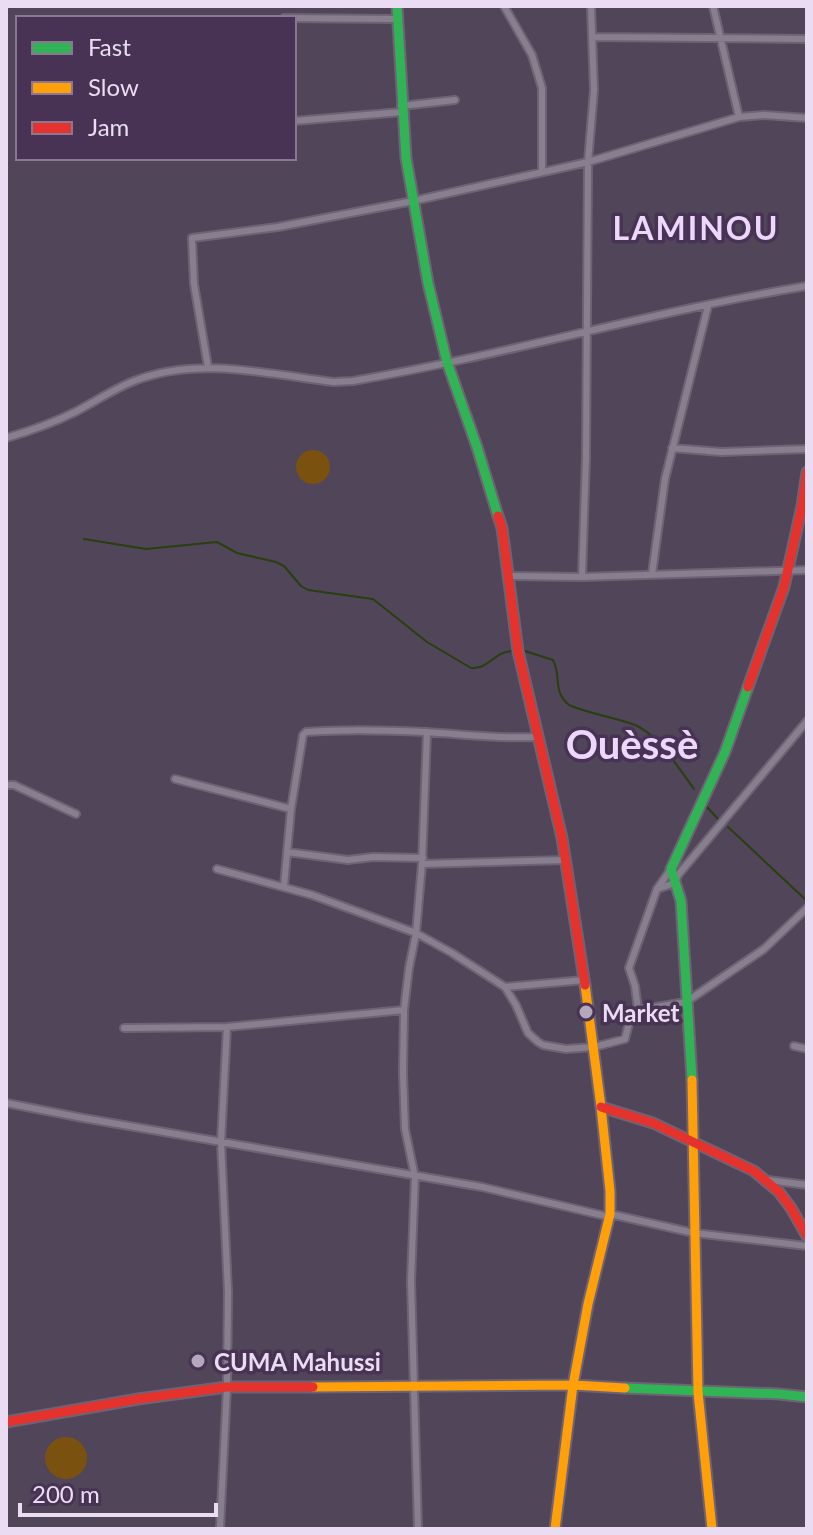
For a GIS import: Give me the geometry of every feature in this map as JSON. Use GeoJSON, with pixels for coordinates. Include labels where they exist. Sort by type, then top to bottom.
{"type":"FeatureCollection","features":[{"type":"Feature","properties":{"kind":"street"},"geometry":{"type":"LineString","coordinates":[[397,6],[406,158],[413,201],[447,362],[502,528],[518,651],[566,860],[594,1047],[610,1191],[610,1215],[588,1304],[573,1385],[555,1529]]}},
{"type":"Feature","properties":{"kind":"street"},"geometry":{"type":"LineString","coordinates":[[504,6],[532,55],[542,88],[542,172]]}},
{"type":"Feature","properties":{"kind":"street"},"geometry":{"type":"LineString","coordinates":[[582,577],[588,162],[594,90],[591,6]]}},
{"type":"Feature","properties":{"kind":"street"},"geometry":{"type":"LineString","coordinates":[[713,6],[739,117]]}},
{"type":"Feature","properties":{"kind":"street"},"geometry":{"type":"LineString","coordinates":[[296,18],[396,19]]}},
{"type":"Feature","properties":{"kind":"street"},"geometry":{"type":"LineString","coordinates":[[593,37],[807,39]]}},
{"type":"Feature","properties":{"kind":"street"},"geometry":{"type":"LineString","coordinates":[[296,121],[455,100]]}},
{"type":"Feature","properties":{"kind":"street"},"geometry":{"type":"LineString","coordinates":[[208,367],[194,284],[192,238],[278,227],[413,201],[588,162],[739,117],[807,118]]}},
{"type":"Feature","properties":{"kind":"street"},"geometry":{"type":"LineString","coordinates":[[6,438],[78,411],[108,392],[136,380],[174,370],[208,367],[343,382],[807,286]]}},
{"type":"Feature","properties":{"kind":"street"},"geometry":{"type":"LineString","coordinates":[[652,574],[659,511],[672,448],[708,306]]}},
{"type":"Feature","properties":{"kind":"street"},"geometry":{"type":"LineString","coordinates":[[672,448],[721,452],[807,449]]}},
{"type":"Feature","properties":{"kind":"street"},"geometry":{"type":"LineString","coordinates":[[217,869],[312,895],[416,933],[505,987],[528,1033],[538,1042],[566,1049],[594,1047],[625,1039],[629,1023],[638,1010],[629,968],[657,889],[671,869],[725,752],[784,587],[805,505],[807,472]]}},
{"type":"Feature","properties":{"kind":"street"},"geometry":{"type":"LineString","coordinates":[[509,576],[582,577],[807,570]]}},
{"type":"Feature","properties":{"kind":"street"},"geometry":{"type":"LineString","coordinates":[[675,883],[678,875],[807,721]]}},
{"type":"Feature","properties":{"kind":"street"},"geometry":{"type":"LineString","coordinates":[[284,886],[291,809],[306,732],[347,729],[499,739],[537,737]]}},
{"type":"Feature","properties":{"kind":"street"},"geometry":{"type":"LineString","coordinates":[[418,1529],[411,1281],[415,1177],[405,1129],[403,1073],[404,1010],[416,933],[422,861],[427,732]]}},
{"type":"Feature","properties":{"kind":"street"},"geometry":{"type":"LineString","coordinates":[[175,779],[291,809]]}},
{"type":"Feature","properties":{"kind":"street"},"geometry":{"type":"LineString","coordinates":[[6,785],[14,785],[76,814]]}},
{"type":"Feature","properties":{"kind":"street"},"geometry":{"type":"LineString","coordinates":[[287,852],[348,860],[373,857],[422,861],[566,860]]}},
{"type":"Feature","properties":{"kind":"street"},"geometry":{"type":"LineString","coordinates":[[671,869],[681,901],[693,1095],[698,1392],[712,1529]]}},
{"type":"Feature","properties":{"kind":"street"},"geometry":{"type":"LineString","coordinates":[[657,889],[675,883]]}},
{"type":"Feature","properties":{"kind":"street"},"geometry":{"type":"LineString","coordinates":[[638,1010],[686,1002],[764,949],[807,908]]}},
{"type":"Feature","properties":{"kind":"street"},"geometry":{"type":"LineString","coordinates":[[505,987],[584,980]]}},
{"type":"Feature","properties":{"kind":"street"},"geometry":{"type":"LineString","coordinates":[[124,1028],[227,1027],[404,1010]]}},
{"type":"Feature","properties":{"kind":"street"},"geometry":{"type":"LineString","coordinates":[[220,1529],[227,1387],[228,1292],[221,1142],[227,1027]]}},
{"type":"Feature","properties":{"kind":"street"},"geometry":{"type":"LineString","coordinates":[[794,1046],[807,1049]]}},
{"type":"Feature","properties":{"kind":"street"},"geometry":{"type":"LineString","coordinates":[[6,1103],[482,1187],[694,1233],[807,1246]]}},
{"type":"Feature","properties":{"kind":"street"},"geometry":{"type":"LineString","coordinates":[[601,1107],[653,1123],[754,1171],[784,1196],[807,1236]]}},
{"type":"Feature","properties":{"kind":"street"},"geometry":{"type":"LineString","coordinates":[[768,1180],[807,1185]]}},
{"type":"Feature","properties":{"kind":"street"},"geometry":{"type":"LineString","coordinates":[[6,1422],[227,1387],[573,1385],[807,1397]]}},
{"type":"Feature","properties":{"kind":"shaded area"},"geometry":{"type":"Polygon","coordinates":[[[313,450],[325,455],[330,467],[325,479],[313,484],[301,479],[296,467],[301,455],[313,450]]]}},
{"type":"Feature","properties":{"kind":"shaded area"},"geometry":{"type":"Polygon","coordinates":[[[66,1437],[81,1443],[87,1458],[81,1473],[66,1479],[51,1473],[45,1458],[51,1443],[66,1437]]]}},
{"type":"Feature","properties":{"kind":"waterway"},"geometry":{"type":"LineString","coordinates":[[84,539],[146,549],[217,542],[237,553],[284,566],[308,590],[373,599],[427,642],[471,668],[483,666],[500,654],[512,651]]}},
{"type":"Feature","properties":{"kind":"waterway"},"geometry":{"type":"LineString","coordinates":[[525,651],[553,660],[561,695],[569,705],[635,725],[652,736],[694,789]]}},
{"type":"Feature","properties":{"kind":"waterway"},"geometry":{"type":"LineString","coordinates":[[706,806],[718,819]]}},
{"type":"Feature","properties":{"kind":"waterway"},"geometry":{"type":"LineString","coordinates":[[728,827],[806,900]]}},
{"type":"Feature","properties":{"kind":"traffic: fast"},"geometry":{"type":"LineString","coordinates":[[397,6],[406,158],[428,283],[447,362],[498,516]]}},
{"type":"Feature","properties":{"kind":"traffic: fast"},"geometry":{"type":"LineString","coordinates":[[692,1080],[681,901],[671,869],[725,752],[748,687]]}},
{"type":"Feature","properties":{"kind":"traffic: fast"},"geometry":{"type":"LineString","coordinates":[[625,1388],[807,1397]]}},
{"type":"Feature","properties":{"kind":"traffic: slow"},"geometry":{"type":"LineString","coordinates":[[555,1529],[573,1385],[588,1304],[610,1214],[601,1107],[585,985]]}},
{"type":"Feature","properties":{"kind":"traffic: slow"},"geometry":{"type":"LineString","coordinates":[[692,1080],[698,1392],[712,1529]]}},
{"type":"Feature","properties":{"kind":"traffic: slow"},"geometry":{"type":"LineString","coordinates":[[313,1387],[573,1385],[625,1388]]}},
{"type":"Feature","properties":{"kind":"traffic: jam"},"geometry":{"type":"LineString","coordinates":[[748,687],[784,587],[807,472]]}},
{"type":"Feature","properties":{"kind":"traffic: jam"},"geometry":{"type":"LineString","coordinates":[[498,516],[518,651],[562,838],[585,985]]}},
{"type":"Feature","properties":{"kind":"traffic: jam"},"geometry":{"type":"LineString","coordinates":[[601,1107],[653,1123],[754,1171],[779,1192],[807,1236]]}},
{"type":"Feature","properties":{"kind":"traffic: jam"},"geometry":{"type":"LineString","coordinates":[[6,1422],[227,1387],[313,1387]]}},
{"type":"Feature","properties":{"kind":"place","name":"Market"},"geometry":{"type":"Point","coordinates":[586,1012]}},
{"type":"Feature","properties":{"kind":"place","name":"CUMA Mahussi"},"geometry":{"type":"Point","coordinates":[198,1361]}},
{"type":"Feature","properties":{"kind":"district","name":"LAMINOU"},"geometry":{"type":"Point","coordinates":[696,227]}},
{"type":"Feature","properties":{"kind":"district","name":"Ouèssè"},"geometry":{"type":"Point","coordinates":[632,744]}}]}
